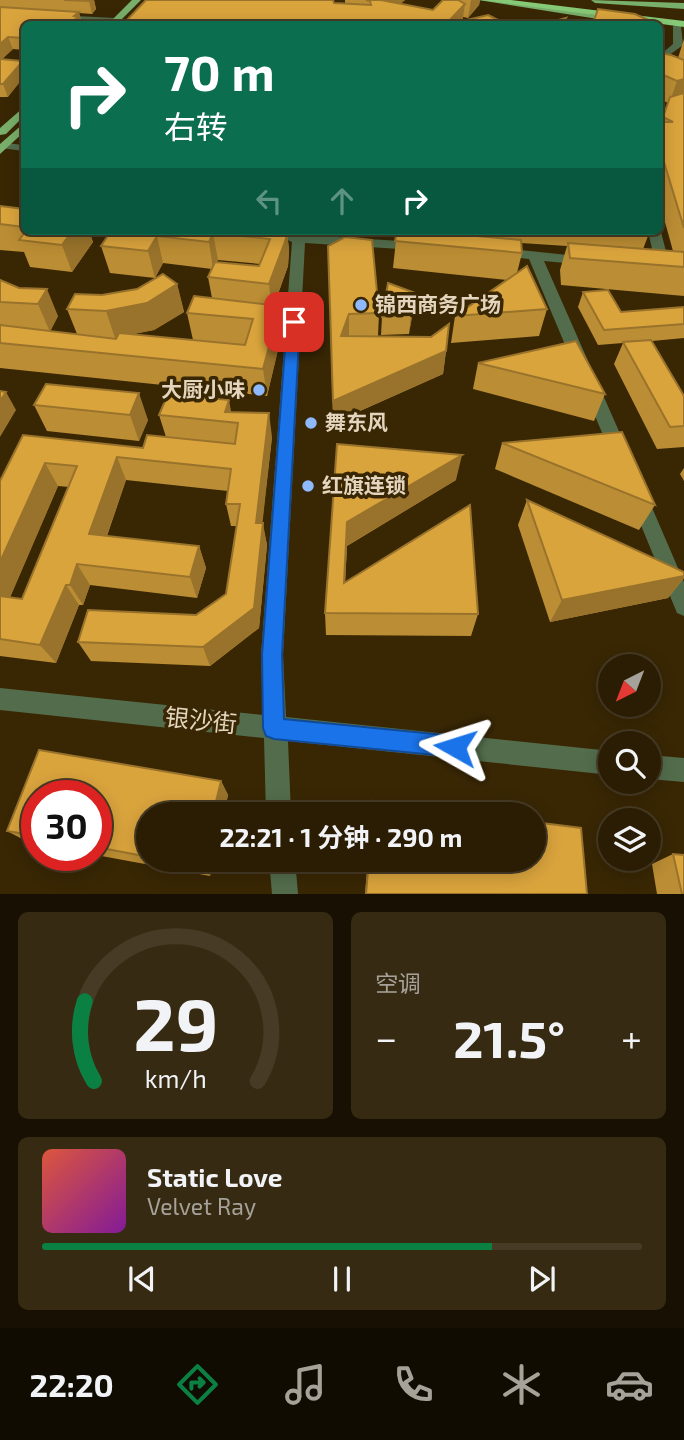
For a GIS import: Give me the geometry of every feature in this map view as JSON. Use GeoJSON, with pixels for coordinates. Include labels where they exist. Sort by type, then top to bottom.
{"type":"FeatureCollection","features":[{"type":"Feature","properties":{"kind":"highway"},"geometry":{"type":"LineString","coordinates":[[484,0],[682,9]]}},
{"type":"Feature","properties":{"kind":"highway"},"geometry":{"type":"LineString","coordinates":[[512,0],[661,21]]}},
{"type":"Feature","properties":{"kind":"highway"},"geometry":{"type":"LineString","coordinates":[[626,4],[682,9]]}},
{"type":"Feature","properties":{"kind":"highway"},"geometry":{"type":"LineString","coordinates":[[561,5],[663,21]]}},
{"type":"Feature","properties":{"kind":"highway"},"geometry":{"type":"LineString","coordinates":[[663,21],[682,24]]}},
{"type":"Feature","properties":{"kind":"highway"},"geometry":{"type":"LineString","coordinates":[[663,21],[682,24]]}},
{"type":"Feature","properties":{"kind":"main road"},"geometry":{"type":"LineString","coordinates":[[120,21],[137,0]]}},
{"type":"Feature","properties":{"kind":"main road"},"geometry":{"type":"LineString","coordinates":[[121,21],[150,0]]}},
{"type":"Feature","properties":{"kind":"main road"},"geometry":{"type":"LineString","coordinates":[[484,0],[657,21]]}},
{"type":"Feature","properties":{"kind":"main road"},"geometry":{"type":"LineString","coordinates":[[595,0],[626,4]]}},
{"type":"Feature","properties":{"kind":"main road"},"geometry":{"type":"LineString","coordinates":[[663,22],[682,24]]}},
{"type":"Feature","properties":{"kind":"main road"},"geometry":{"type":"LineString","coordinates":[[0,134],[21,113]]}},
{"type":"Feature","properties":{"kind":"main road"},"geometry":{"type":"LineString","coordinates":[[2,149],[21,129]]}},
{"type":"Feature","properties":{"kind":"street"},"geometry":{"type":"LineString","coordinates":[[53,17],[96,21]]}},
{"type":"Feature","properties":{"kind":"street"},"geometry":{"type":"LineString","coordinates":[[663,57],[678,45],[682,24]]}},
{"type":"Feature","properties":{"kind":"street"},"geometry":{"type":"LineString","coordinates":[[663,111],[684,105]]}},
{"type":"Feature","properties":{"kind":"street"},"geometry":{"type":"LineString","coordinates":[[2,149],[21,148]]}},
{"type":"Feature","properties":{"kind":"street"},"geometry":{"type":"LineString","coordinates":[[274,237],[302,235],[429,247]]}},
{"type":"Feature","properties":{"kind":"street"},"geometry":{"type":"LineString","coordinates":[[278,802],[272,655],[302,235]]}},
{"type":"Feature","properties":{"kind":"street"},"geometry":{"type":"LineString","coordinates":[[656,235],[663,271]]}},
{"type":"Feature","properties":{"kind":"street"},"geometry":{"type":"LineString","coordinates":[[482,250],[599,262]]}},
{"type":"Feature","properties":{"kind":"street"},"geometry":{"type":"LineString","coordinates":[[534,254],[630,479],[678,574],[684,606]]}},
{"type":"Feature","properties":{"kind":"street","name":"银沙街"},"geometry":{"type":"LineString","coordinates":[[1,702],[598,762]]}},
{"type":"Feature","properties":{"kind":"street"},"geometry":{"type":"LineString","coordinates":[[661,767],[684,770]]}},
{"type":"Feature","properties":{"kind":"street"},"geometry":{"type":"LineString","coordinates":[[283,872],[285,894]]}},
{"type":"Feature","properties":{"kind":"building"},"geometry":{"type":"Polygon","coordinates":[[[146,0],[333,0],[334,3],[371,5],[370,1],[366,0],[381,0],[433,10],[443,0],[458,0],[465,4],[449,21],[126,21],[146,0]]]}},
{"type":"Feature","properties":{"kind":"building"},"geometry":{"type":"Polygon","coordinates":[[[0,7],[79,12],[73,21],[21,21],[21,38],[8,37],[0,44],[0,7]]]}},
{"type":"Feature","properties":{"kind":"building"},"geometry":{"type":"Polygon","coordinates":[[[598,9],[635,14],[650,21],[594,21],[598,9]]]}},
{"type":"Feature","properties":{"kind":"building"},"geometry":{"type":"Polygon","coordinates":[[[488,15],[500,21],[462,21],[488,15]]]}},
{"type":"Feature","properties":{"kind":"building"},"geometry":{"type":"Polygon","coordinates":[[[663,54],[684,60],[684,79],[677,81],[663,75],[663,54]]]}},
{"type":"Feature","properties":{"kind":"building"},"geometry":{"type":"Polygon","coordinates":[[[0,59],[21,61],[3,84],[0,84],[0,59]]]}},
{"type":"Feature","properties":{"kind":"building"},"geometry":{"type":"Polygon","coordinates":[[[684,93],[684,228],[663,159],[663,122],[673,122],[663,117],[670,97],[684,93]]]}},
{"type":"Feature","properties":{"kind":"building"},"geometry":{"type":"Polygon","coordinates":[[[0,206],[21,209],[21,227],[0,224],[0,206]]]}},
{"type":"Feature","properties":{"kind":"building"},"geometry":{"type":"Polygon","coordinates":[[[23,235],[69,235],[62,245],[19,240],[23,235]]]}},
{"type":"Feature","properties":{"kind":"building"},"geometry":{"type":"Polygon","coordinates":[[[108,235],[212,235],[209,242],[157,236],[148,251],[101,246],[108,235]]]}},
{"type":"Feature","properties":{"kind":"building"},"geometry":{"type":"Polygon","coordinates":[[[232,235],[286,235],[269,284],[208,277],[215,262],[259,266],[270,239],[232,235]]]}},
{"type":"Feature","properties":{"kind":"building"},"geometry":{"type":"Polygon","coordinates":[[[396,235],[466,235],[521,240],[522,253],[395,241],[396,235]]]}},
{"type":"Feature","properties":{"kind":"building"},"geometry":{"type":"Polygon","coordinates":[[[345,237],[372,240],[379,313],[349,314],[341,336],[431,337],[449,324],[446,351],[333,401],[328,246],[345,237]]]}},
{"type":"Feature","properties":{"kind":"building"},"geometry":{"type":"Polygon","coordinates":[[[568,243],[684,252],[684,267],[570,258],[568,243]]]}},
{"type":"Feature","properties":{"kind":"building"},"geometry":{"type":"Polygon","coordinates":[[[527,266],[547,309],[455,316],[527,266]]]}},
{"type":"Feature","properties":{"kind":"building"},"geometry":{"type":"Polygon","coordinates":[[[163,274],[177,284],[147,303],[106,311],[67,309],[75,294],[102,295],[137,289],[163,274]]]}},
{"type":"Feature","properties":{"kind":"building"},"geometry":{"type":"Polygon","coordinates":[[[0,280],[19,288],[47,289],[38,304],[0,302],[0,280]]]}},
{"type":"Feature","properties":{"kind":"building"},"geometry":{"type":"Polygon","coordinates":[[[388,283],[415,293],[411,315],[382,317],[388,283]]]}},
{"type":"Feature","properties":{"kind":"building"},"geometry":{"type":"Polygon","coordinates":[[[608,290],[621,312],[684,307],[684,324],[604,330],[583,292],[608,290]]]}},
{"type":"Feature","properties":{"kind":"building"},"geometry":{"type":"Polygon","coordinates":[[[194,296],[280,306],[263,369],[0,343],[0,325],[116,339],[119,333],[245,345],[253,319],[187,313],[194,296]]]}},
{"type":"Feature","properties":{"kind":"building"},"geometry":{"type":"Polygon","coordinates":[[[651,340],[684,396],[684,426],[670,427],[623,342],[651,340]]]}},
{"type":"Feature","properties":{"kind":"building"},"geometry":{"type":"Polygon","coordinates":[[[576,341],[605,394],[478,363],[576,341]]]}},
{"type":"Feature","properties":{"kind":"building"},"geometry":{"type":"Polygon","coordinates":[[[46,384],[139,393],[130,415],[34,405],[46,384]]]}},
{"type":"Feature","properties":{"kind":"building"},"geometry":{"type":"Polygon","coordinates":[[[168,394],[229,400],[225,412],[269,413],[256,523],[263,523],[254,608],[203,647],[78,642],[88,610],[196,615],[226,594],[240,504],[226,504],[231,469],[117,457],[89,534],[199,546],[190,577],[77,564],[70,585],[66,585],[40,645],[0,639],[0,596],[22,599],[77,466],[45,463],[0,562],[0,481],[23,435],[143,448],[147,435],[235,444],[238,423],[159,415],[168,394]]]}},
{"type":"Feature","properties":{"kind":"building"},"geometry":{"type":"Polygon","coordinates":[[[622,432],[655,505],[502,443],[622,432]]]}},
{"type":"Feature","properties":{"kind":"building"},"geometry":{"type":"Polygon","coordinates":[[[337,444],[462,455],[347,522],[344,583],[470,505],[478,614],[325,613],[337,444]]]}},
{"type":"Feature","properties":{"kind":"building"},"geometry":{"type":"Polygon","coordinates":[[[527,500],[684,572],[684,576],[562,600],[527,500]]]}},
{"type":"Feature","properties":{"kind":"building"},"geometry":{"type":"Polygon","coordinates":[[[39,750],[221,781],[216,802],[136,802],[136,855],[112,850],[112,780],[27,780],[39,750]]]}},
{"type":"Feature","properties":{"kind":"building"},"geometry":{"type":"Polygon","coordinates":[[[21,796],[21,833],[7,831],[21,796]]]}},
{"type":"Feature","properties":{"kind":"building"},"geometry":{"type":"Polygon","coordinates":[[[546,824],[581,828],[587,894],[366,894],[368,872],[546,872],[546,824]]]}},
{"type":"Feature","properties":{"kind":"building"},"geometry":{"type":"Polygon","coordinates":[[[673,854],[684,855],[684,894],[682,894],[673,854]]]}},
{"type":"Feature","properties":{"kind":"place","name":"锦西商务广场"},"geometry":{"type":"Point","coordinates":[361,305]}},
{"type":"Feature","properties":{"kind":"place","name":"大厨小味"},"geometry":{"type":"Point","coordinates":[259,390]}},
{"type":"Feature","properties":{"kind":"place","name":"舞东风"},"geometry":{"type":"Point","coordinates":[311,423]}},
{"type":"Feature","properties":{"kind":"place","name":"红旗连锁"},"geometry":{"type":"Point","coordinates":[308,486]}},
{"type":"Feature","properties":{"kind":"route"},"geometry":{"type":"LineString","coordinates":[[294,322],[272,655],[274,728],[455,747]]}}]}
